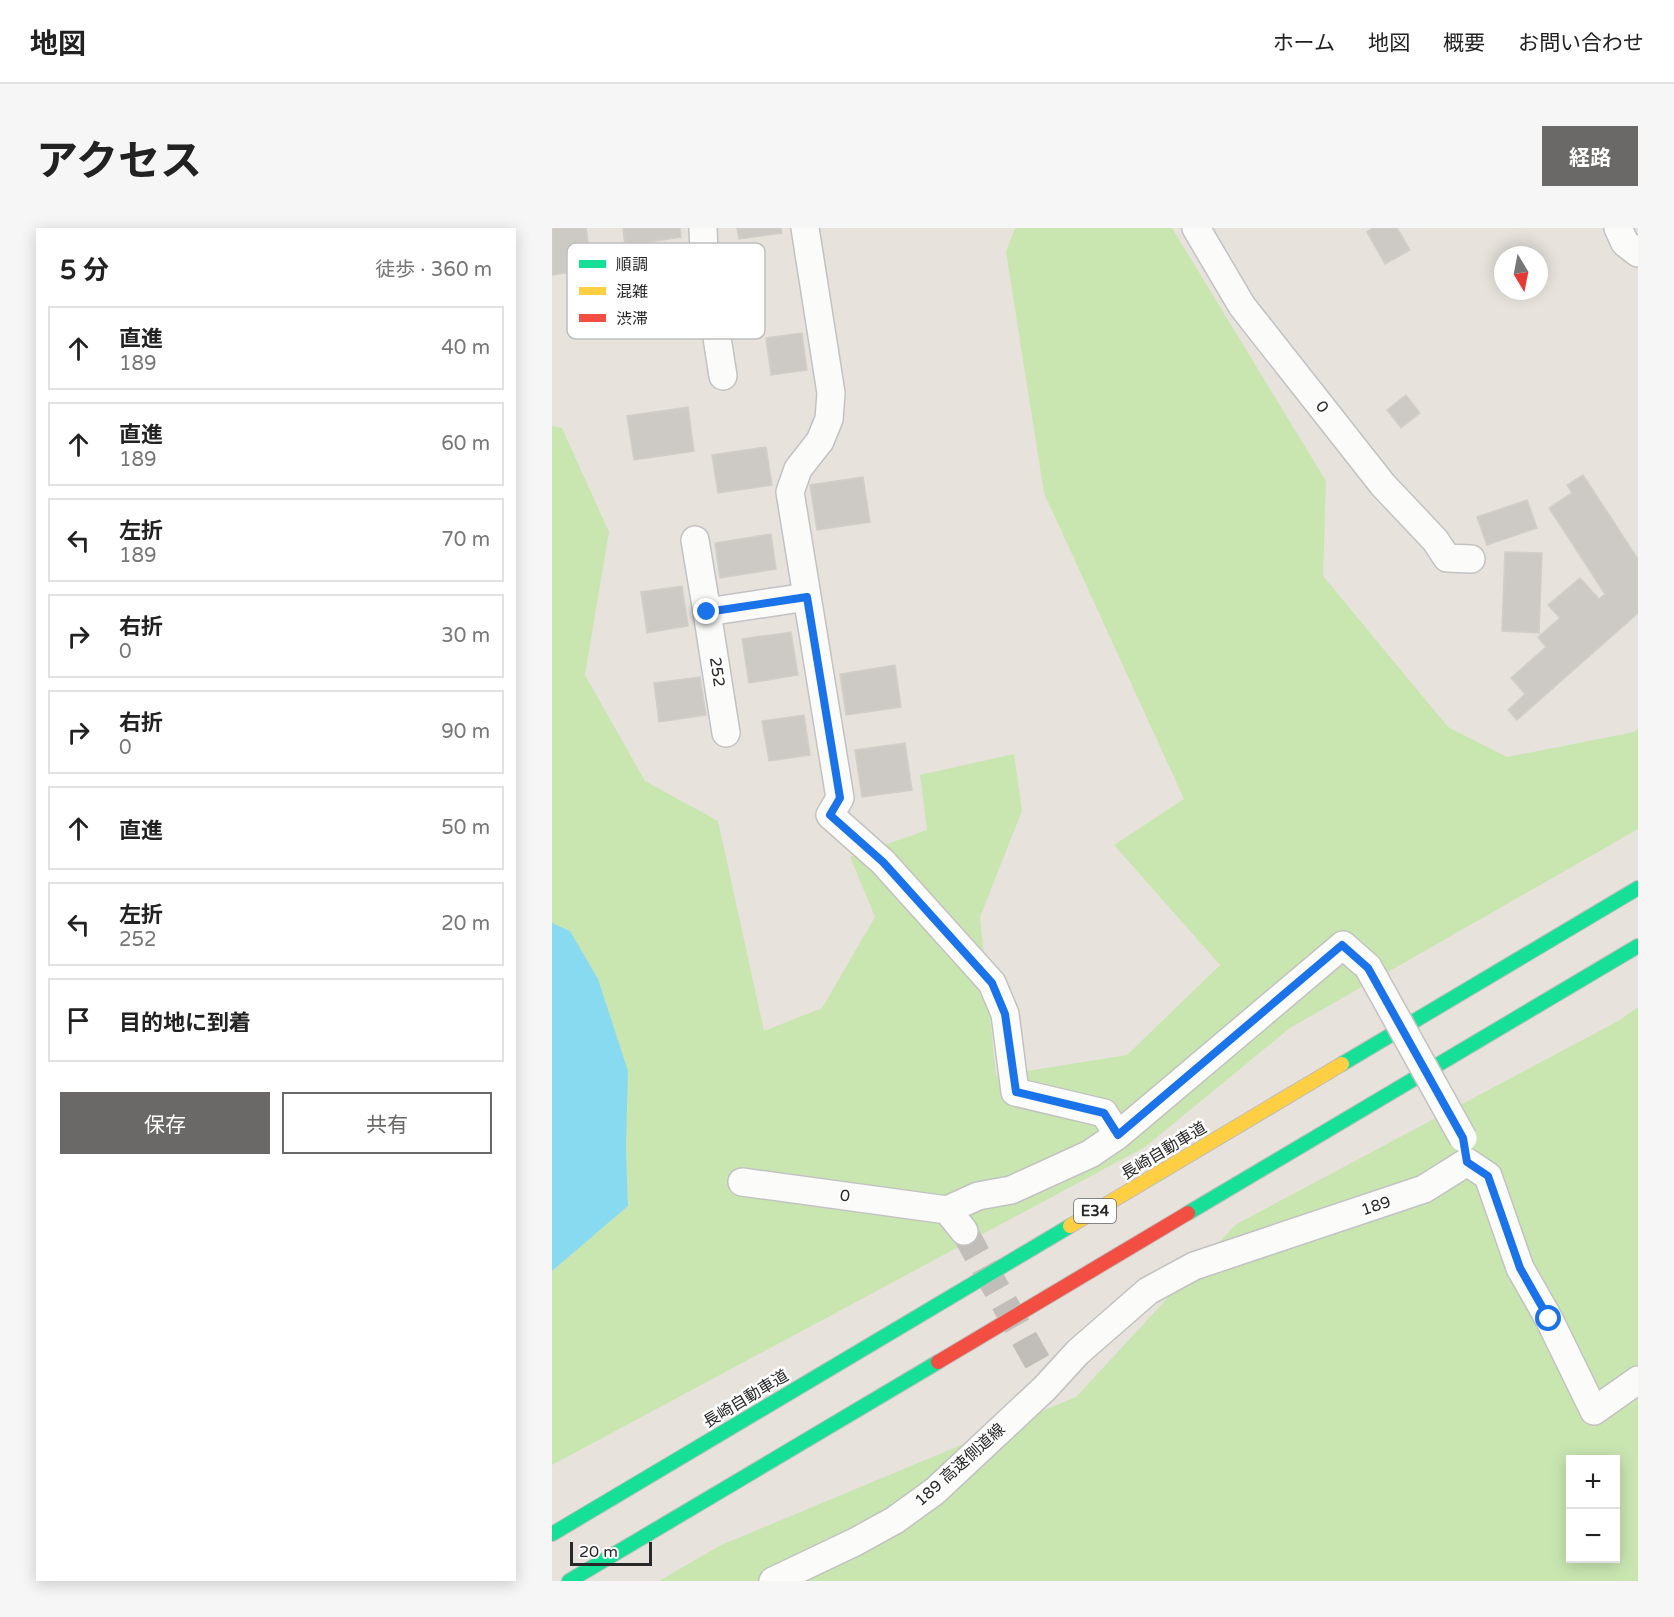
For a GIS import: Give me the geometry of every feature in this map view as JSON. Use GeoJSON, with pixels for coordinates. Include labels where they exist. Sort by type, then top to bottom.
{"type":"FeatureCollection","features":[{"type":"Feature","properties":{"kind":"highway","name":"長崎自動車道"},"geometry":{"type":"LineString","coordinates":[[552,1534],[1638,888]]}},
{"type":"Feature","properties":{"kind":"highway"},"geometry":{"type":"LineString","coordinates":[[569,1581],[1638,946]]}},
{"type":"Feature","properties":{"kind":"street"},"geometry":{"type":"LineString","coordinates":[[703,228],[704,243]]}},
{"type":"Feature","properties":{"kind":"street"},"geometry":{"type":"LineString","coordinates":[[804,228],[831,393],[829,419],[820,441],[798,469],[790,492],[840,798],[830,815],[883,862],[992,983],[1005,1014],[1016,1092],[1104,1113],[1118,1135]]}},
{"type":"Feature","properties":{"kind":"street","name":"0"},"geometry":{"type":"LineString","coordinates":[[1196,228],[1242,306],[1383,485],[1435,540],[1448,558],[1471,559]]}},
{"type":"Feature","properties":{"kind":"street"},"geometry":{"type":"LineString","coordinates":[[1618,228],[1625,243],[1638,253]]}},
{"type":"Feature","properties":{"kind":"street"},"geometry":{"type":"LineString","coordinates":[[717,339],[723,376]]}},
{"type":"Feature","properties":{"kind":"street","name":"252"},"geometry":{"type":"LineString","coordinates":[[695,540],[726,733]]}},
{"type":"Feature","properties":{"kind":"street"},"geometry":{"type":"LineString","coordinates":[[707,612],[807,597]]}},
{"type":"Feature","properties":{"kind":"street"},"geometry":{"type":"LineString","coordinates":[[964,1231],[947,1210],[978,1196],[1011,1190],[1090,1154],[1118,1135],[1342,945],[1368,968],[1465,1150],[1488,1176],[1520,1268],[1549,1319],[1594,1411],[1623,1394],[1638,1380]]}},
{"type":"Feature","properties":{"kind":"street","name":"189"},"geometry":{"type":"LineString","coordinates":[[1041,1375],[1078,1352],[1148,1291],[1194,1266],[1425,1190],[1465,1150]]}},
{"type":"Feature","properties":{"kind":"street","name":"0"},"geometry":{"type":"LineString","coordinates":[[742,1182],[947,1210]]}},
{"type":"Feature","properties":{"kind":"street","name":"189 高速側道線"},"geometry":{"type":"LineString","coordinates":[[773,1581],[895,1520],[935,1491],[1041,1375]]}},
{"type":"Feature","properties":{"kind":"green space"},"geometry":{"type":"Polygon","coordinates":[[[1015,228],[1172,228],[1326,481],[1323,576],[1448,727],[1507,757],[1634,732],[1638,729],[1638,829],[1290,1028],[1145,1147],[552,1465],[552,1271],[628,1206],[626,1145],[570,931],[552,923],[552,426],[562,428],[609,532],[585,675],[645,781],[718,821],[764,1031],[822,1008],[875,917],[850,857],[927,830],[920,775],[1014,754],[1022,811],[980,917],[996,1076],[1127,1055],[1220,965],[1114,845],[1184,799],[1044,493],[1006,252],[1015,228]]]}},
{"type":"Feature","properties":{"kind":"green space"},"geometry":{"type":"Polygon","coordinates":[[[1638,1007],[1638,1581],[659,1581],[719,1546],[1076,1397],[1235,1225],[1620,1020],[1638,1007]]]}},
{"type":"Feature","properties":{"kind":"water"},"geometry":{"type":"Polygon","coordinates":[[[552,923],[570,931],[598,979],[628,1071],[626,1145],[628,1206],[552,1271],[552,923]]]}},
{"type":"Feature","properties":{"kind":"building"},"geometry":{"type":"Polygon","coordinates":[[[552,228],[586,228],[588,243],[567,243],[567,273],[552,275],[552,228]]]}},
{"type":"Feature","properties":{"kind":"building"},"geometry":{"type":"Polygon","coordinates":[[[623,228],[680,228],[681,237],[644,243],[625,243],[623,228]]]}},
{"type":"Feature","properties":{"kind":"building"},"geometry":{"type":"Polygon","coordinates":[[[737,228],[781,228],[782,233],[739,239],[737,228]]]}},
{"type":"Feature","properties":{"kind":"building"},"geometry":{"type":"Polygon","coordinates":[[[1373,228],[1397,228],[1410,250],[1385,264],[1367,232],[1373,228]]]}},
{"type":"Feature","properties":{"kind":"building"},"geometry":{"type":"Polygon","coordinates":[[[802,333],[807,370],[771,375],[766,338],[802,333]]]}},
{"type":"Feature","properties":{"kind":"building"},"geometry":{"type":"Polygon","coordinates":[[[1406,395],[1420,413],[1401,428],[1387,410],[1406,395]]]}},
{"type":"Feature","properties":{"kind":"building"},"geometry":{"type":"Polygon","coordinates":[[[688,407],[694,451],[634,460],[627,416],[688,407]]]}},
{"type":"Feature","properties":{"kind":"building"},"geometry":{"type":"Polygon","coordinates":[[[766,447],[772,485],[718,493],[712,455],[766,447]]]}},
{"type":"Feature","properties":{"kind":"building"},"geometry":{"type":"Polygon","coordinates":[[[1583,475],[1638,559],[1638,613],[1517,720],[1508,710],[1525,694],[1511,678],[1546,647],[1538,637],[1560,618],[1548,605],[1580,578],[1599,599],[1605,594],[1549,508],[1572,493],[1567,485],[1583,475]]]}},
{"type":"Feature","properties":{"kind":"building"},"geometry":{"type":"Polygon","coordinates":[[[863,477],[870,522],[817,530],[810,485],[863,477]]]}},
{"type":"Feature","properties":{"kind":"building"},"geometry":{"type":"Polygon","coordinates":[[[1527,500],[1537,528],[1487,545],[1477,517],[1527,500]]]}},
{"type":"Feature","properties":{"kind":"building"},"geometry":{"type":"Polygon","coordinates":[[[771,534],[776,569],[720,578],[715,543],[771,534]]]}},
{"type":"Feature","properties":{"kind":"building"},"geometry":{"type":"Polygon","coordinates":[[[1505,552],[1542,553],[1539,633],[1502,631],[1505,552]]]}},
{"type":"Feature","properties":{"kind":"building"},"geometry":{"type":"Polygon","coordinates":[[[682,586],[688,626],[647,633],[641,592],[682,586]]]}},
{"type":"Feature","properties":{"kind":"building"},"geometry":{"type":"Polygon","coordinates":[[[791,632],[798,675],[749,683],[742,639],[791,632]]]}},
{"type":"Feature","properties":{"kind":"building"},"geometry":{"type":"Polygon","coordinates":[[[895,665],[901,707],[846,715],[840,674],[895,665]]]}},
{"type":"Feature","properties":{"kind":"building"},"geometry":{"type":"Polygon","coordinates":[[[700,677],[706,715],[659,722],[654,683],[700,677]]]}},
{"type":"Feature","properties":{"kind":"building"},"geometry":{"type":"Polygon","coordinates":[[[804,715],[810,755],[769,761],[762,721],[804,715]]]}},
{"type":"Feature","properties":{"kind":"building"},"geometry":{"type":"Polygon","coordinates":[[[905,743],[912,790],[862,797],[855,750],[905,743]]]}},
{"type":"Feature","properties":{"kind":"tunnel"},"geometry":{"type":"LineString","coordinates":[[964,1231],[1038,1363]]}},
{"type":"Feature","properties":{"kind":"traffic: fast"},"geometry":{"type":"LineString","coordinates":[[1342,1064],[1638,888]]}},
{"type":"Feature","properties":{"kind":"traffic: fast"},"geometry":{"type":"LineString","coordinates":[[1188,1213],[1638,946]]}},
{"type":"Feature","properties":{"kind":"traffic: fast"},"geometry":{"type":"LineString","coordinates":[[552,1534],[1070,1226]]}},
{"type":"Feature","properties":{"kind":"traffic: fast"},"geometry":{"type":"LineString","coordinates":[[569,1581],[938,1362]]}},
{"type":"Feature","properties":{"kind":"traffic: slow"},"geometry":{"type":"LineString","coordinates":[[1070,1226],[1342,1064]]}},
{"type":"Feature","properties":{"kind":"traffic: jam"},"geometry":{"type":"LineString","coordinates":[[938,1362],[1188,1213]]}},
{"type":"Feature","properties":{"kind":"route"},"geometry":{"type":"LineString","coordinates":[[707,612],[807,597],[840,798],[830,815],[883,862],[992,983],[1005,1014],[1016,1092],[1104,1113],[1118,1135],[1342,945],[1368,968],[1463,1138],[1467,1162],[1488,1176],[1520,1268],[1549,1319]]}}]}
